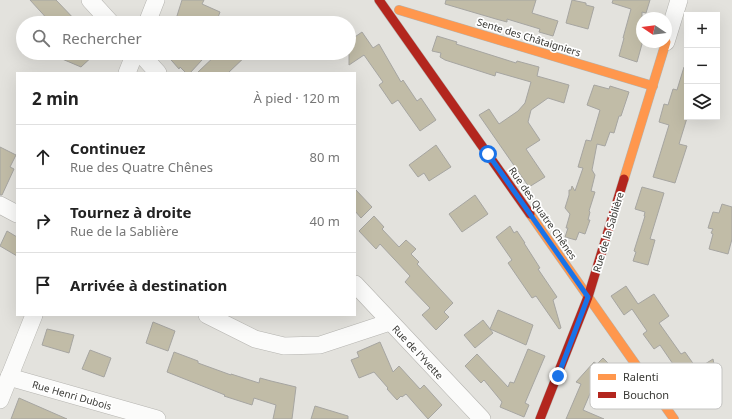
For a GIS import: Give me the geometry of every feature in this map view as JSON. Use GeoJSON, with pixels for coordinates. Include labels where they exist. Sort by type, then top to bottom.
{"type":"FeatureCollection","features":[{"type":"Feature","properties":{"kind":"street"},"geometry":{"type":"LineString","coordinates":[[90,0],[105,16]]}},
{"type":"Feature","properties":{"kind":"street"},"geometry":{"type":"LineString","coordinates":[[150,16],[156,0]]}},
{"type":"Feature","properties":{"kind":"street","name":"Rue des Quatre Chênes"},"geometry":{"type":"LineString","coordinates":[[379,0],[397,9],[588,297],[635,363]]}},
{"type":"Feature","properties":{"kind":"street","name":"Rue de la Sablière"},"geometry":{"type":"LineString","coordinates":[[672,23],[679,0]]}},
{"type":"Feature","properties":{"kind":"street","name":"Sente des Châtaigniers"},"geometry":{"type":"LineString","coordinates":[[397,9],[653,86]]}},
{"type":"Feature","properties":{"kind":"street","name":"Rue de la Sablière"},"geometry":{"type":"LineString","coordinates":[[540,419],[588,297],[664,48]]}},
{"type":"Feature","properties":{"kind":"street"},"geometry":{"type":"LineString","coordinates":[[127,72],[132,60]]}},
{"type":"Feature","properties":{"kind":"street"},"geometry":{"type":"LineString","coordinates":[[146,60],[157,72]]}},
{"type":"Feature","properties":{"kind":"street"},"geometry":{"type":"LineString","coordinates":[[0,205],[16,213]]}},
{"type":"Feature","properties":{"kind":"street","name":"Rue de l'Yvette"},"geometry":{"type":"LineString","coordinates":[[356,285],[482,419]]}},
{"type":"Feature","properties":{"kind":"street"},"geometry":{"type":"LineString","coordinates":[[0,400],[34,316]]}},
{"type":"Feature","properties":{"kind":"street"},"geometry":{"type":"LineString","coordinates":[[209,316],[255,339],[284,346],[320,345],[390,322]]}},
{"type":"Feature","properties":{"kind":"street","name":"Rue Henri Dubois"},"geometry":{"type":"LineString","coordinates":[[9,377],[157,419]]}},
{"type":"Feature","properties":{"kind":"street","name":"Rue des Quatre Chênes"},"geometry":{"type":"LineString","coordinates":[[667,409],[674,419]]}},
{"type":"Feature","properties":{"kind":"building"},"geometry":{"type":"Polygon","coordinates":[[[30,0],[56,0],[71,16],[45,16],[30,0]]]}},
{"type":"Feature","properties":{"kind":"building"},"geometry":{"type":"Polygon","coordinates":[[[182,0],[204,0],[202,4],[220,12],[219,16],[177,16],[182,0]]]}},
{"type":"Feature","properties":{"kind":"building"},"geometry":{"type":"Polygon","coordinates":[[[446,0],[536,0],[532,13],[558,21],[553,36],[539,32],[540,29],[507,19],[507,22],[445,4],[446,0]]]}},
{"type":"Feature","properties":{"kind":"building"},"geometry":{"type":"Polygon","coordinates":[[[572,0],[586,3],[586,5],[594,7],[588,29],[566,23],[572,0]]]}},
{"type":"Feature","properties":{"kind":"building"},"geometry":{"type":"Polygon","coordinates":[[[613,0],[650,0],[646,12],[636,12],[636,48],[641,48],[637,62],[619,56],[631,9],[612,3],[613,0]]]}},
{"type":"Feature","properties":{"kind":"building"},"geometry":{"type":"Polygon","coordinates":[[[362,32],[373,48],[379,44],[401,82],[403,80],[417,101],[421,98],[436,120],[420,131],[398,100],[392,104],[379,85],[383,82],[364,55],[349,65],[349,60],[356,60],[356,36],[362,32]]]}},
{"type":"Feature","properties":{"kind":"building"},"geometry":{"type":"Polygon","coordinates":[[[437,36],[457,42],[456,44],[516,63],[517,61],[539,67],[537,76],[569,85],[564,103],[548,98],[531,110],[528,122],[540,140],[526,149],[545,177],[529,187],[479,115],[489,109],[499,124],[518,111],[525,103],[531,82],[496,72],[495,76],[445,60],[440,57],[441,53],[432,51],[437,36]]]}},
{"type":"Feature","properties":{"kind":"building"},"geometry":{"type":"Polygon","coordinates":[[[64,60],[88,60],[81,67],[64,60]]]}},
{"type":"Feature","properties":{"kind":"building"},"geometry":{"type":"Polygon","coordinates":[[[171,60],[202,60],[191,72],[185,72],[180,67],[179,69],[171,60]]]}},
{"type":"Feature","properties":{"kind":"building"},"geometry":{"type":"Polygon","coordinates":[[[211,60],[242,60],[229,72],[198,72],[211,60]]]}},
{"type":"Feature","properties":{"kind":"building"},"geometry":{"type":"Polygon","coordinates":[[[684,67],[684,120],[686,120],[679,144],[687,146],[675,183],[653,177],[669,125],[659,122],[664,104],[668,105],[673,89],[677,90],[684,67]]]}},
{"type":"Feature","properties":{"kind":"building"},"geometry":{"type":"Polygon","coordinates":[[[594,85],[609,89],[610,86],[629,92],[614,133],[610,132],[605,146],[597,144],[592,170],[595,175],[591,191],[595,192],[589,211],[588,220],[590,220],[585,234],[579,232],[576,240],[565,237],[570,214],[565,208],[569,190],[571,190],[572,186],[575,191],[583,168],[578,167],[586,140],[591,141],[600,110],[587,105],[594,85]]]}},
{"type":"Feature","properties":{"kind":"building"},"geometry":{"type":"Polygon","coordinates":[[[436,145],[451,167],[429,181],[424,173],[418,177],[409,165],[436,145]]]}},
{"type":"Feature","properties":{"kind":"building"},"geometry":{"type":"Polygon","coordinates":[[[0,147],[16,155],[10,167],[14,169],[2,195],[0,195],[0,147]]]}},
{"type":"Feature","properties":{"kind":"building"},"geometry":{"type":"Polygon","coordinates":[[[642,187],[664,193],[650,239],[655,240],[648,265],[633,261],[636,252],[634,251],[645,216],[645,212],[635,209],[642,187]]]}},
{"type":"Feature","properties":{"kind":"building"},"geometry":{"type":"Polygon","coordinates":[[[356,190],[372,207],[361,218],[356,212],[356,190]]]}},
{"type":"Feature","properties":{"kind":"building"},"geometry":{"type":"Polygon","coordinates":[[[475,195],[488,214],[462,232],[449,214],[475,195]]]}},
{"type":"Feature","properties":{"kind":"building"},"geometry":{"type":"Polygon","coordinates":[[[722,204],[732,207],[732,239],[728,254],[709,249],[713,229],[708,228],[713,212],[719,213],[722,204]]]}},
{"type":"Feature","properties":{"kind":"building"},"geometry":{"type":"Polygon","coordinates":[[[374,216],[384,227],[382,229],[399,247],[406,240],[416,249],[411,254],[419,262],[417,264],[453,303],[444,312],[449,317],[436,330],[422,315],[430,308],[405,282],[410,276],[380,244],[376,249],[359,231],[374,216]]]}},
{"type":"Feature","properties":{"kind":"building"},"geometry":{"type":"Polygon","coordinates":[[[510,226],[514,233],[517,231],[525,243],[540,268],[538,269],[557,297],[553,300],[561,328],[559,329],[536,296],[532,298],[508,263],[512,260],[496,237],[510,226]]]}},
{"type":"Feature","properties":{"kind":"building"},"geometry":{"type":"Polygon","coordinates":[[[7,231],[16,236],[16,255],[0,246],[7,231]]]}},
{"type":"Feature","properties":{"kind":"building"},"geometry":{"type":"Polygon","coordinates":[[[626,286],[638,304],[654,294],[669,316],[659,323],[681,354],[685,352],[693,363],[672,363],[660,345],[654,349],[643,334],[647,331],[632,309],[624,315],[611,296],[626,286]]]}},
{"type":"Feature","properties":{"kind":"building"},"geometry":{"type":"Polygon","coordinates":[[[498,310],[533,325],[526,345],[490,329],[498,310]]]}},
{"type":"Feature","properties":{"kind":"building"},"geometry":{"type":"Polygon","coordinates":[[[483,320],[493,333],[475,348],[464,335],[483,320]]]}},
{"type":"Feature","properties":{"kind":"building"},"geometry":{"type":"Polygon","coordinates":[[[153,322],[175,331],[168,351],[146,343],[153,322]]]}},
{"type":"Feature","properties":{"kind":"building"},"geometry":{"type":"Polygon","coordinates":[[[47,329],[74,335],[69,353],[42,345],[47,329]]]}},
{"type":"Feature","properties":{"kind":"building"},"geometry":{"type":"Polygon","coordinates":[[[380,342],[393,372],[399,366],[420,389],[424,385],[442,405],[428,419],[406,394],[397,400],[374,372],[359,378],[351,360],[359,357],[357,352],[380,342]]]}},
{"type":"Feature","properties":{"kind":"building"},"geometry":{"type":"Polygon","coordinates":[[[528,349],[545,356],[525,403],[529,405],[524,417],[500,407],[502,402],[484,380],[481,383],[465,366],[477,354],[508,387],[510,382],[514,383],[528,349]]]}},
{"type":"Feature","properties":{"kind":"building"},"geometry":{"type":"Polygon","coordinates":[[[90,350],[111,358],[104,377],[82,369],[90,350]]]}},
{"type":"Feature","properties":{"kind":"building"},"geometry":{"type":"Polygon","coordinates":[[[174,352],[198,361],[198,363],[231,375],[259,383],[260,378],[296,387],[292,419],[273,419],[276,405],[254,398],[252,405],[224,396],[225,395],[167,372],[174,352]]]}},
{"type":"Feature","properties":{"kind":"building"},"geometry":{"type":"Polygon","coordinates":[[[603,358],[608,363],[598,363],[603,358]]]}},
{"type":"Feature","properties":{"kind":"building"},"geometry":{"type":"Polygon","coordinates":[[[713,359],[714,363],[707,363],[713,359]]]}},
{"type":"Feature","properties":{"kind":"building"},"geometry":{"type":"Polygon","coordinates":[[[590,366],[590,394],[583,410],[604,419],[566,419],[581,384],[576,382],[590,366]]]}},
{"type":"Feature","properties":{"kind":"building"},"geometry":{"type":"Polygon","coordinates":[[[19,398],[67,419],[11,419],[19,398]]]}},
{"type":"Feature","properties":{"kind":"building"},"geometry":{"type":"Polygon","coordinates":[[[315,406],[348,416],[348,419],[311,419],[315,406]]]}},
{"type":"Feature","properties":{"kind":"traffic: slow"},"geometry":{"type":"LineString","coordinates":[[399,10],[653,86]]}},
{"type":"Feature","properties":{"kind":"traffic: slow"},"geometry":{"type":"LineString","coordinates":[[624,179],[664,48]]}},
{"type":"Feature","properties":{"kind":"traffic: slow"},"geometry":{"type":"LineString","coordinates":[[530,214],[635,363]]}},
{"type":"Feature","properties":{"kind":"traffic: slow"},"geometry":{"type":"LineString","coordinates":[[667,409],[674,419]]}},
{"type":"Feature","properties":{"kind":"traffic: jam"},"geometry":{"type":"LineString","coordinates":[[379,0],[530,214]]}},
{"type":"Feature","properties":{"kind":"traffic: jam"},"geometry":{"type":"LineString","coordinates":[[540,419],[588,297],[624,179]]}},
{"type":"Feature","properties":{"kind":"route"},"geometry":{"type":"LineString","coordinates":[[488,154],[588,297],[558,376]]}}]}
